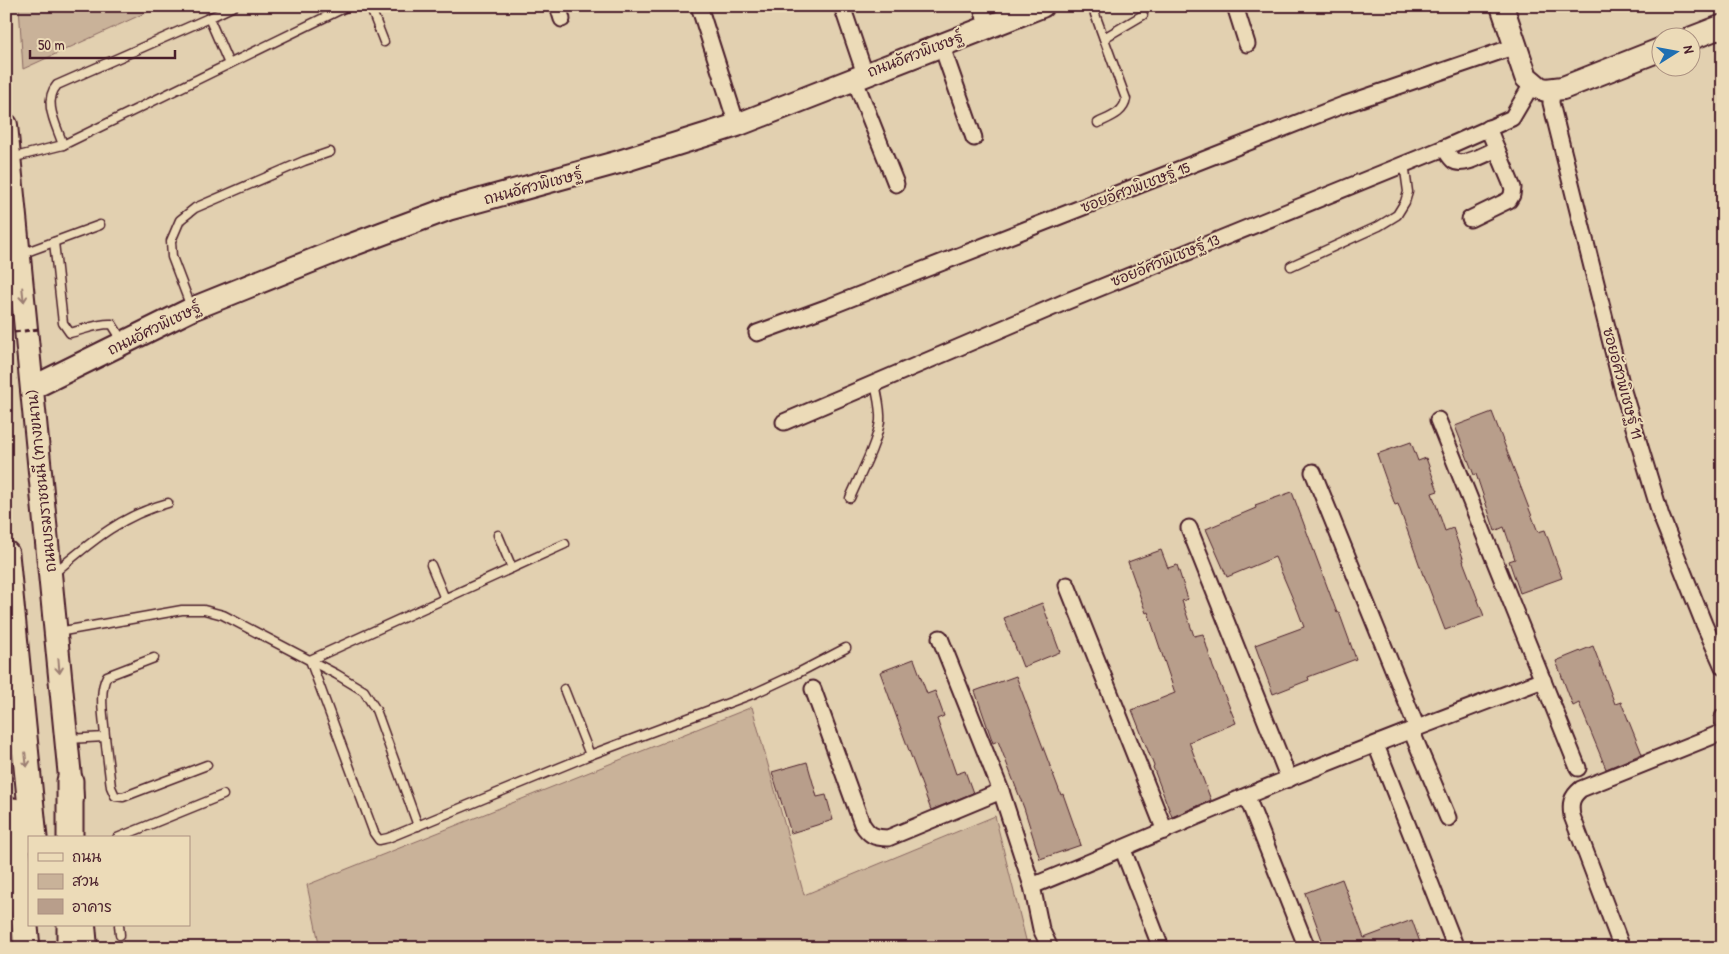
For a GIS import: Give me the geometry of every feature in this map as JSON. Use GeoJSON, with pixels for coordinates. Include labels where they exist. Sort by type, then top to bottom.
{"type":"FeatureCollection","features":[{"type":"Feature","properties":{"kind":"main road"},"geometry":{"type":"LineString","coordinates":[[6,554],[34,836]]}},
{"type":"Feature","properties":{"kind":"main road"},"geometry":{"type":"LineString","coordinates":[[6,721],[26,948]]}},
{"type":"Feature","properties":{"kind":"main road"},"geometry":{"type":"LineString","coordinates":[[70,780],[70,836]]}},
{"type":"Feature","properties":{"kind":"main road"},"geometry":{"type":"LineString","coordinates":[[42,926],[44,948]]}},
{"type":"Feature","properties":{"kind":"main road"},"geometry":{"type":"LineString","coordinates":[[70,926],[70,948]]}},
{"type":"Feature","properties":{"kind":"street"},"geometry":{"type":"LineString","coordinates":[[699,6],[737,125]]}},
{"type":"Feature","properties":{"kind":"street"},"geometry":{"type":"LineString","coordinates":[[842,6],[860,76],[896,184]]}},
{"type":"Feature","properties":{"kind":"street","name":"ถนนอัศวพิเชษฐ์"},"geometry":{"type":"LineString","coordinates":[[32,388],[192,309],[346,246],[448,209],[619,162],[737,125],[941,44],[985,16],[1042,6]]}},
{"type":"Feature","properties":{"kind":"street"},"geometry":{"type":"LineString","coordinates":[[1235,6],[1247,44]]}},
{"type":"Feature","properties":{"kind":"street"},"geometry":{"type":"LineString","coordinates":[[1502,6],[1526,77],[1542,87],[1563,88],[1652,53]]}},
{"type":"Feature","properties":{"kind":"street"},"geometry":{"type":"LineString","coordinates":[[1702,34],[1723,26]]}},
{"type":"Feature","properties":{"kind":"street"},"geometry":{"type":"LineString","coordinates":[[941,44],[974,138]]}},
{"type":"Feature","properties":{"kind":"street","name":"ซอยอัศวพิเชษฐ์ 15"},"geometry":{"type":"LineString","coordinates":[[757,333],[1343,105],[1516,46]]}},
{"type":"Feature","properties":{"kind":"street","name":"ซอยอัศวพิเชษฐ์ 13"},"geometry":{"type":"LineString","coordinates":[[784,422],[1065,302],[1444,148],[1512,118],[1542,87]]}},
{"type":"Feature","properties":{"kind":"street","name":"ซอยอัศวพิเชษฐ์ 11"},"geometry":{"type":"LineString","coordinates":[[1542,87],[1551,103],[1623,391],[1662,516],[1704,624],[1723,667]]}},
{"type":"Feature","properties":{"kind":"street","name":"ถนนบรมราชชนนี (ทางขนาน)"},"geometry":{"type":"LineString","coordinates":[[6,125],[76,836]]}},
{"type":"Feature","properties":{"kind":"street"},"geometry":{"type":"LineString","coordinates":[[1470,219],[1509,200],[1512,195],[1513,188],[1488,128]]}},
{"type":"Feature","properties":{"kind":"street"},"geometry":{"type":"LineString","coordinates":[[1444,148],[1453,161],[1459,163],[1468,162],[1497,149]]}},
{"type":"Feature","properties":{"kind":"street"},"geometry":{"type":"LineString","coordinates":[[1438,420],[1578,768]]}},
{"type":"Feature","properties":{"kind":"street"},"geometry":{"type":"LineString","coordinates":[[1313,472],[1448,818]]}},
{"type":"Feature","properties":{"kind":"street"},"geometry":{"type":"LineString","coordinates":[[1189,528],[1289,779]]}},
{"type":"Feature","properties":{"kind":"street"},"geometry":{"type":"LineString","coordinates":[[1067,584],[1164,831]]}},
{"type":"Feature","properties":{"kind":"street"},"geometry":{"type":"LineString","coordinates":[[940,638],[1001,791],[1032,886],[1042,929],[1050,948]]}},
{"type":"Feature","properties":{"kind":"street"},"geometry":{"type":"LineString","coordinates":[[1032,886],[1289,779],[1543,680]]}},
{"type":"Feature","properties":{"kind":"street"},"geometry":{"type":"LineString","coordinates":[[813,689],[862,824],[868,833],[876,838],[888,838],[1001,791]]}},
{"type":"Feature","properties":{"kind":"street"},"geometry":{"type":"LineString","coordinates":[[1723,716],[1723,722]]}},
{"type":"Feature","properties":{"kind":"street"},"geometry":{"type":"LineString","coordinates":[[1622,948],[1572,816],[1572,799],[1581,789],[1723,732]]}},
{"type":"Feature","properties":{"kind":"street"},"geometry":{"type":"LineString","coordinates":[[1376,746],[1456,948]]}},
{"type":"Feature","properties":{"kind":"street"},"geometry":{"type":"LineString","coordinates":[[1247,797],[1307,948]]}},
{"type":"Feature","properties":{"kind":"street"},"geometry":{"type":"LineString","coordinates":[[1122,850],[1161,948]]}},
{"type":"Feature","properties":{"kind":"street"},"geometry":{"type":"LineString","coordinates":[[84,926],[86,948]]}},
{"type":"Feature","properties":{"kind":"lane"},"geometry":{"type":"LineString","coordinates":[[63,145],[49,106],[52,92],[57,85],[234,6]]}},
{"type":"Feature","properties":{"kind":"lane"},"geometry":{"type":"LineString","coordinates":[[10,159],[63,145],[348,6]]}},
{"type":"Feature","properties":{"kind":"lane"},"geometry":{"type":"LineString","coordinates":[[370,6],[384,42]]}},
{"type":"Feature","properties":{"kind":"lane"},"geometry":{"type":"LineString","coordinates":[[1092,6],[1126,98],[1125,106],[1121,111],[1098,123]]}},
{"type":"Feature","properties":{"kind":"lane"},"geometry":{"type":"LineString","coordinates":[[1104,38],[1143,15]]}},
{"type":"Feature","properties":{"kind":"lane"},"geometry":{"type":"LineString","coordinates":[[210,18],[229,64]]}},
{"type":"Feature","properties":{"kind":"lane"},"geometry":{"type":"LineString","coordinates":[[192,309],[172,257],[171,241],[180,220],[195,208],[304,161],[330,152]]}},
{"type":"Feature","properties":{"kind":"lane"},"geometry":{"type":"LineString","coordinates":[[1291,266],[1379,226],[1397,215],[1405,202],[1408,192],[1404,163]]}},
{"type":"Feature","properties":{"kind":"lane"},"geometry":{"type":"LineString","coordinates":[[19,254],[100,225]]}},
{"type":"Feature","properties":{"kind":"lane"},"geometry":{"type":"LineString","coordinates":[[54,242],[63,323],[70,332],[102,324],[112,324],[123,342]]}},
{"type":"Feature","properties":{"kind":"lane"},"geometry":{"type":"LineString","coordinates":[[850,498],[874,442],[880,422],[880,406],[875,383]]}},
{"type":"Feature","properties":{"kind":"lane"},"geometry":{"type":"LineString","coordinates":[[50,576],[98,537],[126,518],[168,503]]}},
{"type":"Feature","properties":{"kind":"lane"},"geometry":{"type":"LineString","coordinates":[[498,535],[512,568]]}},
{"type":"Feature","properties":{"kind":"lane"},"geometry":{"type":"LineString","coordinates":[[310,660],[565,544]]}},
{"type":"Feature","properties":{"kind":"lane"},"geometry":{"type":"LineString","coordinates":[[431,565],[445,599]]}},
{"type":"Feature","properties":{"kind":"lane"},"geometry":{"type":"LineString","coordinates":[[56,632],[182,610],[204,610],[223,615],[310,660],[364,691],[376,710],[418,826]]}},
{"type":"Feature","properties":{"kind":"lane"},"geometry":{"type":"LineString","coordinates":[[310,660],[374,833],[379,840],[418,826],[590,755],[756,693],[846,648]]}},
{"type":"Feature","properties":{"kind":"lane"},"geometry":{"type":"LineString","coordinates":[[154,658],[107,676],[103,683],[105,736],[111,787],[115,796],[123,797],[207,765]]}},
{"type":"Feature","properties":{"kind":"lane"},"geometry":{"type":"LineString","coordinates":[[564,689],[590,755]]}},
{"type":"Feature","properties":{"kind":"lane"},"geometry":{"type":"LineString","coordinates":[[66,739],[105,736]]}},
{"type":"Feature","properties":{"kind":"lane"},"geometry":{"type":"LineString","coordinates":[[122,836],[223,795]]}},
{"type":"Feature","properties":{"kind":"lane"},"geometry":{"type":"LineString","coordinates":[[119,926],[120,935]]}},
{"type":"Feature","properties":{"kind":"path"},"geometry":{"type":"LineString","coordinates":[[6,333],[40,329]]}},
{"type":"Feature","properties":{"kind":"green space"},"geometry":{"type":"Polygon","coordinates":[[[19,6],[160,6],[23,69],[19,6]]]}},
{"type":"Feature","properties":{"kind":"green space"},"geometry":{"type":"Polygon","coordinates":[[[752,707],[804,895],[995,816],[1028,948],[320,948],[307,885],[752,707]]]}},
{"type":"Feature","properties":{"kind":"building"},"geometry":{"type":"Polygon","coordinates":[[[1492,412],[1538,532],[1545,530],[1562,578],[1520,593],[1509,561],[1515,559],[1504,527],[1495,531],[1476,474],[1474,475],[1455,426],[1492,412]]]}},
{"type":"Feature","properties":{"kind":"building"},"geometry":{"type":"Polygon","coordinates":[[[1411,442],[1418,461],[1426,458],[1438,491],[1432,493],[1445,531],[1453,528],[1463,561],[1484,616],[1445,630],[1398,504],[1395,505],[1377,454],[1411,442]]]}},
{"type":"Feature","properties":{"kind":"building"},"geometry":{"type":"Polygon","coordinates":[[[1292,492],[1356,659],[1308,677],[1309,680],[1273,694],[1255,645],[1304,627],[1298,611],[1275,557],[1227,577],[1206,529],[1256,508],[1255,505],[1292,492]]]}},
{"type":"Feature","properties":{"kind":"building"},"geometry":{"type":"Polygon","coordinates":[[[1161,550],[1168,568],[1177,565],[1188,599],[1182,601],[1194,636],[1203,634],[1213,667],[1236,723],[1189,742],[1211,800],[1172,817],[1132,710],[1175,693],[1148,612],[1146,613],[1128,562],[1161,550]]]}},
{"type":"Feature","properties":{"kind":"building"},"geometry":{"type":"Polygon","coordinates":[[[1042,603],[1060,652],[1023,667],[1004,618],[1042,603]]]}},
{"type":"Feature","properties":{"kind":"building"},"geometry":{"type":"Polygon","coordinates":[[[1593,646],[1615,704],[1621,702],[1642,754],[1606,769],[1579,703],[1573,706],[1556,661],[1593,646]]]}},
{"type":"Feature","properties":{"kind":"building"},"geometry":{"type":"Polygon","coordinates":[[[914,659],[927,694],[935,691],[944,716],[937,719],[956,774],[965,771],[973,793],[931,810],[880,672],[914,659]]]}},
{"type":"Feature","properties":{"kind":"building"},"geometry":{"type":"Polygon","coordinates":[[[1016,676],[1061,795],[1063,794],[1081,845],[1040,859],[1024,808],[998,741],[993,743],[975,691],[1016,676]]]}},
{"type":"Feature","properties":{"kind":"building"},"geometry":{"type":"Polygon","coordinates":[[[807,762],[817,797],[826,795],[833,820],[791,833],[772,772],[807,762]]]}},
{"type":"Feature","properties":{"kind":"building"},"geometry":{"type":"Polygon","coordinates":[[[1342,879],[1364,938],[1412,920],[1422,948],[1325,948],[1305,893],[1342,879]]]}}]}
